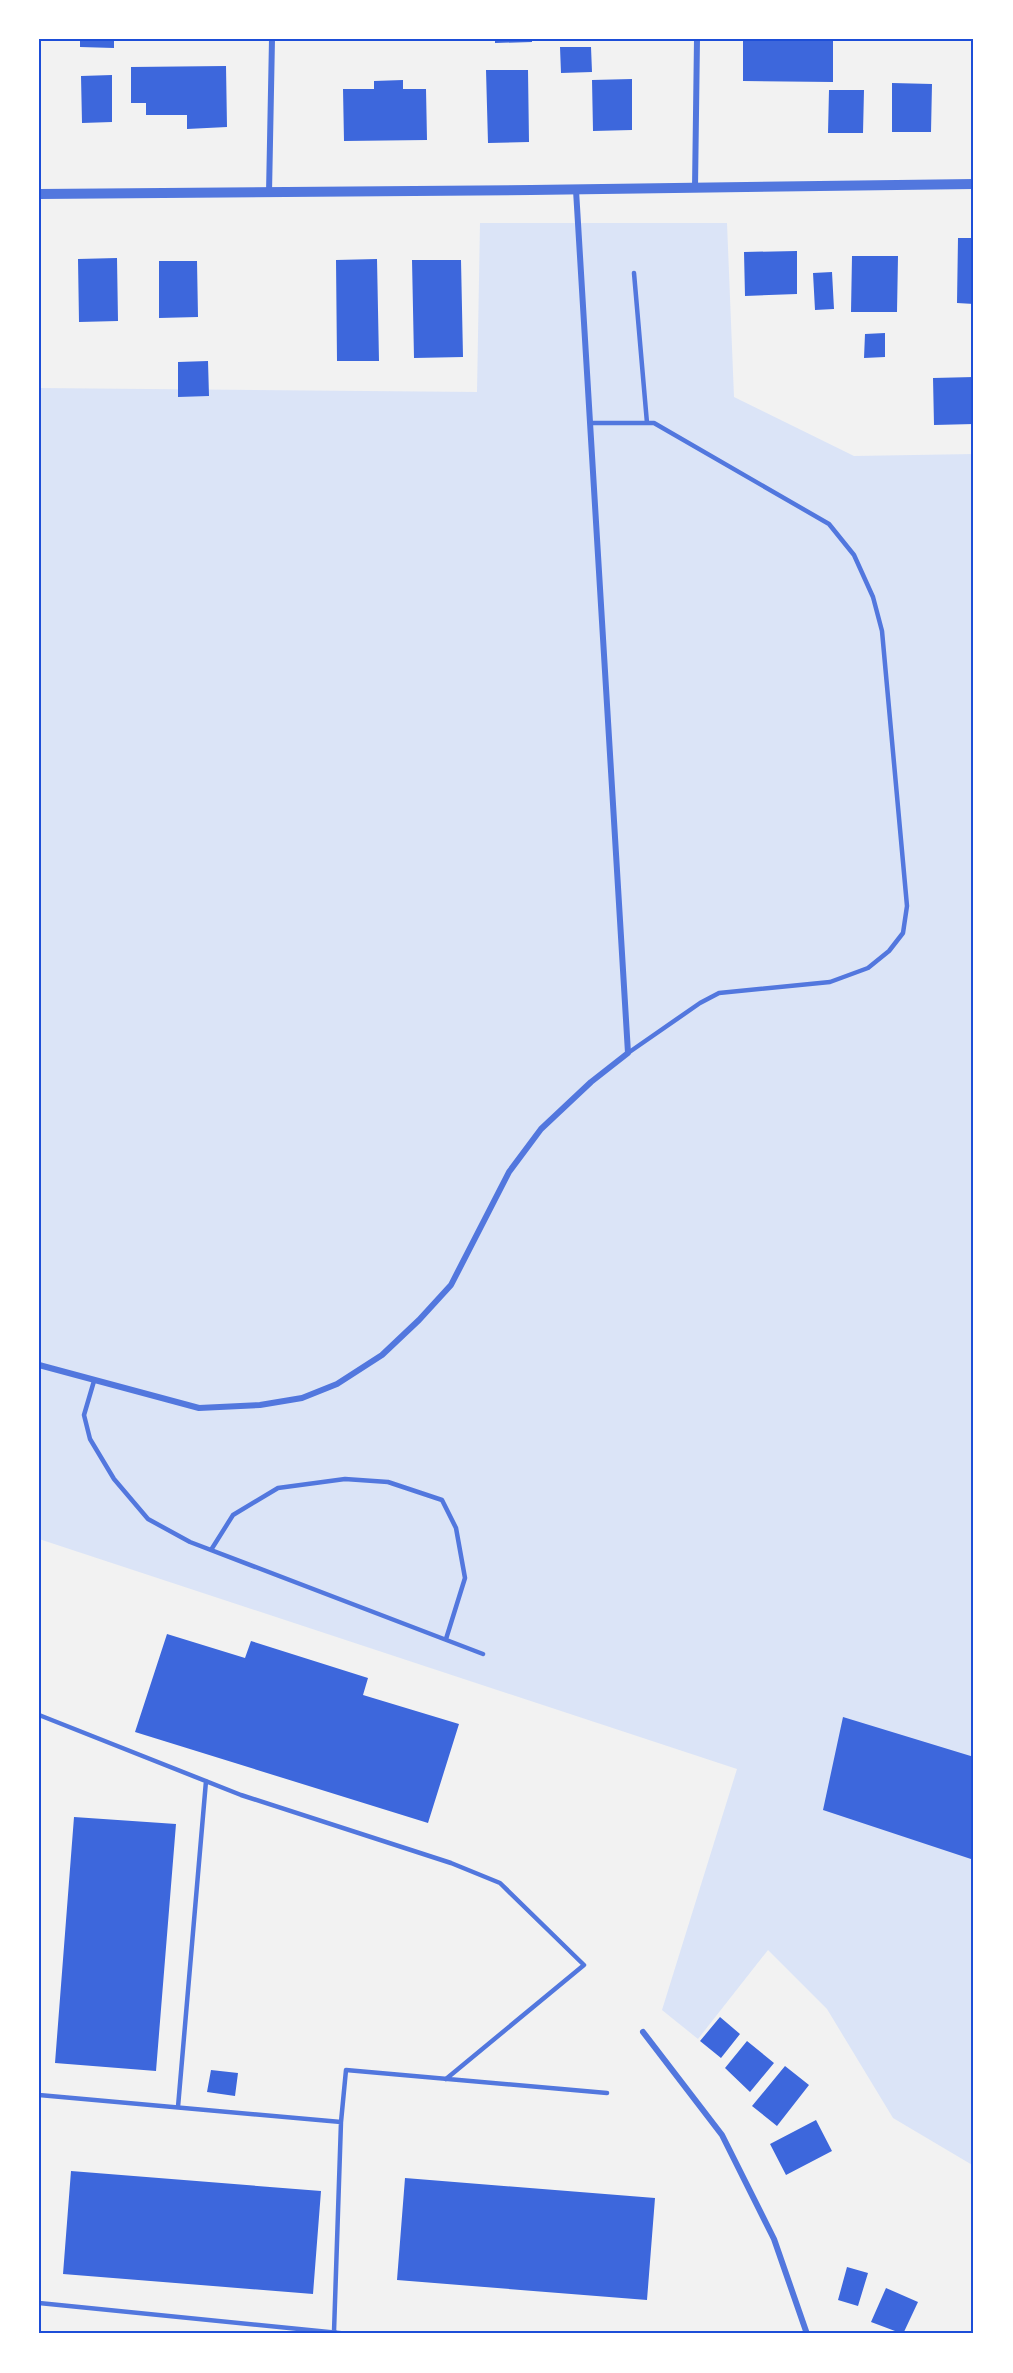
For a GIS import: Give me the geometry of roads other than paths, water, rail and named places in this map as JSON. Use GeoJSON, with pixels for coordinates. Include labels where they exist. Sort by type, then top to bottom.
{"type":"FeatureCollection","features":[{"type":"Feature","properties":{"kind":"street"},"geometry":{"type":"LineString","coordinates":[[269,193],[272,39]]}},
{"type":"Feature","properties":{"kind":"street"},"geometry":{"type":"LineString","coordinates":[[695,188],[697,39]]}},
{"type":"Feature","properties":{"kind":"street"},"geometry":{"type":"LineString","coordinates":[[39,194],[974,184]]}},
{"type":"Feature","properties":{"kind":"street"},"geometry":{"type":"LineString","coordinates":[[39,1365],[199,1408],[260,1405],[302,1398],[338,1384],[382,1355],[451,1285],[509,1172],[541,1129],[591,1082],[628,1053],[576,190]]}},
{"type":"Feature","properties":{"kind":"street"},"geometry":{"type":"LineString","coordinates":[[643,2032],[722,2135],[774,2239],[807,2334]]}},
{"type":"Feature","properties":{"kind":"lane"},"geometry":{"type":"LineString","coordinates":[[634,273],[646,423]]}},
{"type":"Feature","properties":{"kind":"lane"},"geometry":{"type":"LineString","coordinates":[[590,423],[654,423],[829,524],[854,555],[873,597],[882,631],[907,906],[903,933],[889,951],[868,968],[830,982],[719,993],[700,1003],[628,1053]]}},
{"type":"Feature","properties":{"kind":"lane"},"geometry":{"type":"LineString","coordinates":[[94,1381],[84,1415],[90,1439],[114,1479],[148,1519],[190,1542],[483,1654]]}},
{"type":"Feature","properties":{"kind":"lane"},"geometry":{"type":"LineString","coordinates":[[211,1550],[233,1515],[278,1488],[345,1479],[388,1482],[442,1500],[456,1528],[465,1578],[446,1639]]}},
{"type":"Feature","properties":{"kind":"lane"},"geometry":{"type":"LineString","coordinates":[[39,1715],[241,1795],[451,1863],[500,1883],[584,1965],[446,2079]]}},
{"type":"Feature","properties":{"kind":"lane"},"geometry":{"type":"LineString","coordinates":[[178,2107],[206,1781]]}},
{"type":"Feature","properties":{"kind":"lane"},"geometry":{"type":"LineString","coordinates":[[334,2332],[341,2122],[346,2070],[608,2093]]}},
{"type":"Feature","properties":{"kind":"lane"},"geometry":{"type":"LineString","coordinates":[[39,2095],[341,2122]]}},
{"type":"Feature","properties":{"kind":"lane"},"geometry":{"type":"LineString","coordinates":[[39,2303],[349,2334]]}}]}
